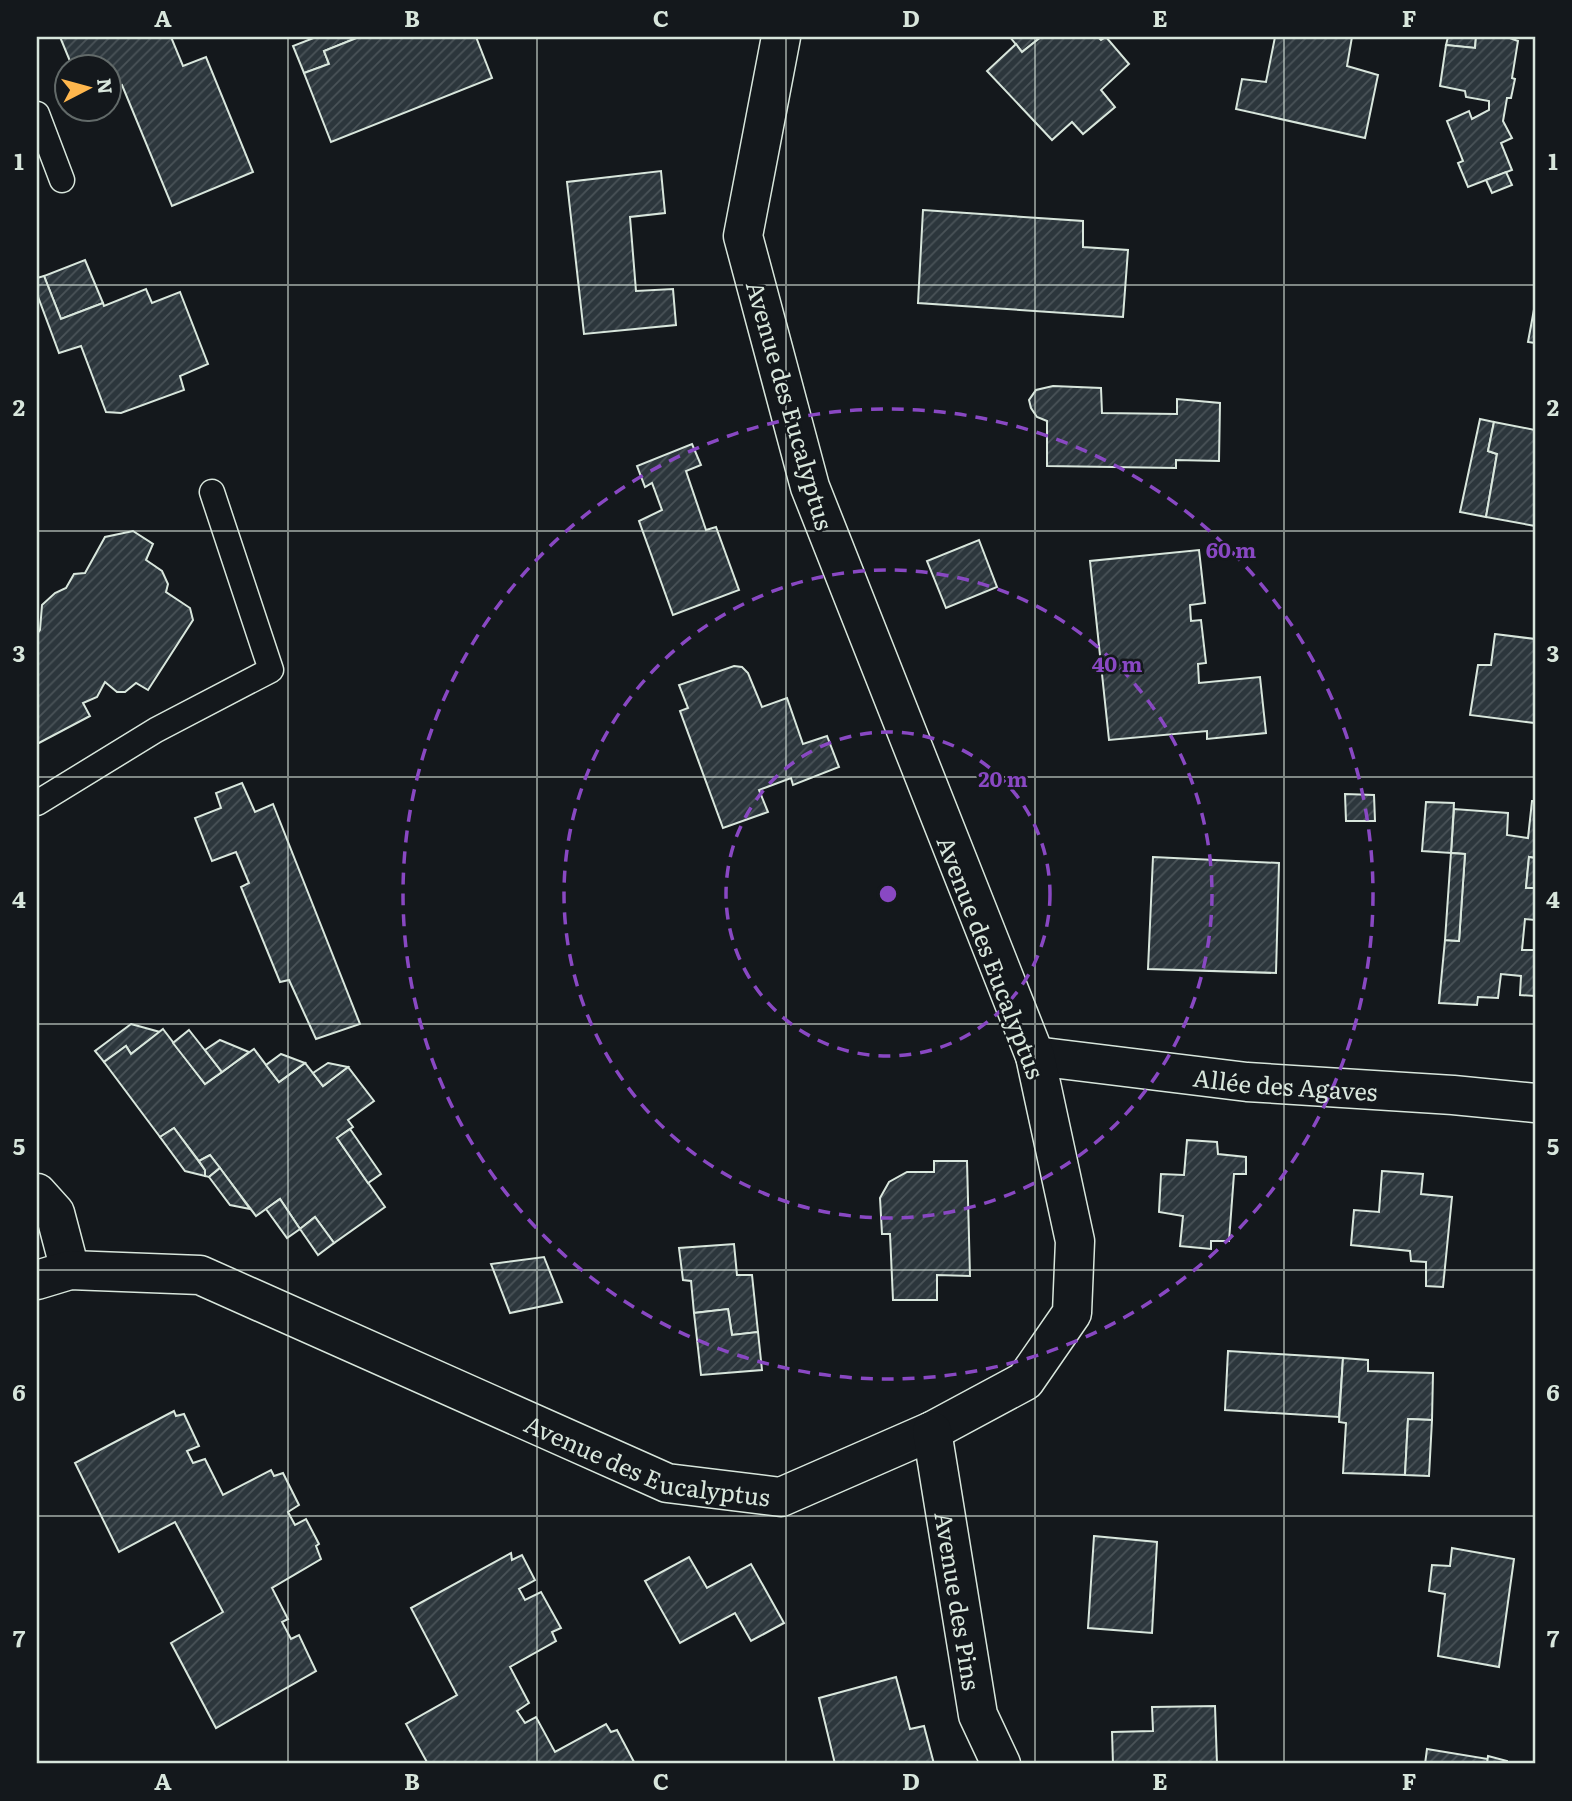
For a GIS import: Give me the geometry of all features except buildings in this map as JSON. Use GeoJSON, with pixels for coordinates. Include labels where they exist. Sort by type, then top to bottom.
{"type":"FeatureCollection","features":[{"type":"Feature","properties":{"kind":"street","name":"Avenue des Eucalyptus"},"geometry":{"type":"LineString","coordinates":[[53,1275],[200,1275],[667,1483],[781,1497],[932,1431],[1025,1381],[1072,1313],[1075,1241],[1035,1056],[810,487],[743,236],[781,37]]}},
{"type":"Feature","properties":{"kind":"street","name":"Allée des Agaves"},"geometry":{"type":"LineString","coordinates":[[1035,1056],[1247,1082],[1535,1103]]}},
{"type":"Feature","properties":{"kind":"street"},"geometry":{"type":"LineString","coordinates":[[37,1193],[55,1213],[53,1275]]}},
{"type":"Feature","properties":{"kind":"street","name":"Avenue des Pins"},"geometry":{"type":"LineString","coordinates":[[932,1431],[978,1715],[1001,1764]]}},
{"type":"Feature","properties":{"kind":"lane"},"geometry":{"type":"LineString","coordinates":[[37,114],[62,180]]}},
{"type":"Feature","properties":{"kind":"lane"},"geometry":{"type":"LineString","coordinates":[[37,803],[156,730],[271,670],[212,492]]}}]}
